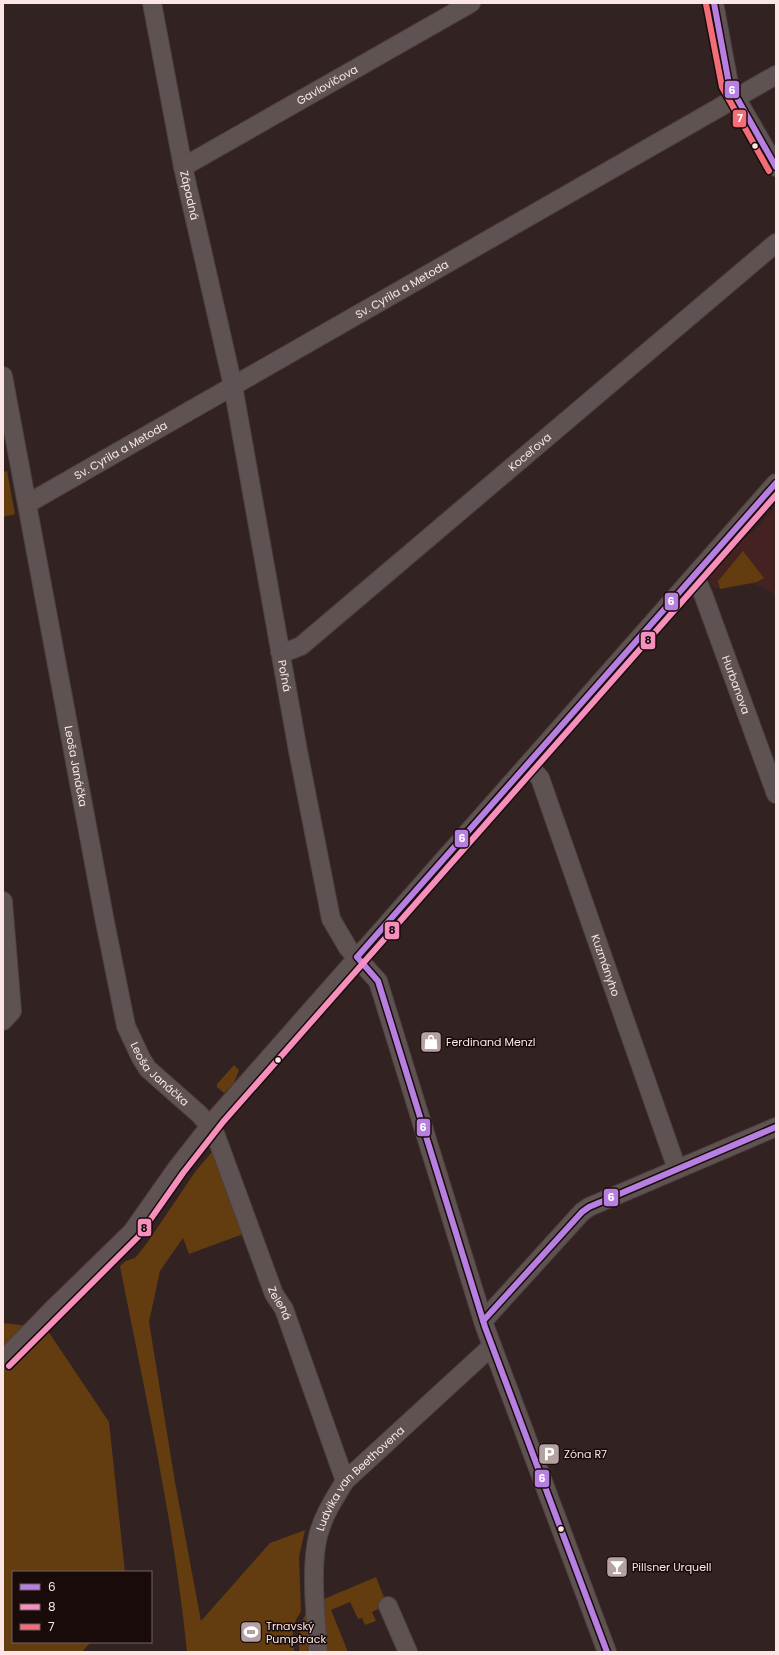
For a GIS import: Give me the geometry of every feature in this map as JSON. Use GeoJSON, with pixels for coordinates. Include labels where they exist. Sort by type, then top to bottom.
{"type":"FeatureCollection","features":[{"type":"Feature","properties":{"kind":"street","name":"Západná"},"geometry":{"type":"LineString","coordinates":[[152,3],[183,167],[233,386]]}},
{"type":"Feature","properties":{"kind":"street","name":"Gavlovičova"},"geometry":{"type":"LineString","coordinates":[[183,167],[471,3]]}},
{"type":"Feature","properties":{"kind":"street"},"geometry":{"type":"LineString","coordinates":[[714,3],[729,84],[776,168]]}},
{"type":"Feature","properties":{"kind":"street","name":"Sv. Cyrila a Metoda"},"geometry":{"type":"LineString","coordinates":[[27,504],[776,75]]}},
{"type":"Feature","properties":{"kind":"street","name":"Koceľova"},"geometry":{"type":"LineString","coordinates":[[280,652],[302,646],[776,243]]}},
{"type":"Feature","properties":{"kind":"street","name":"Leoša Janáčka"},"geometry":{"type":"LineString","coordinates":[[3,376],[126,1026],[141,1058],[148,1069],[199,1114],[210,1126]]}},
{"type":"Feature","properties":{"kind":"street","name":"Poľná"},"geometry":{"type":"LineString","coordinates":[[233,386],[298,751],[331,919],[342,938],[378,981],[483,1321],[607,1652]]}},
{"type":"Feature","properties":{"kind":"street"},"geometry":{"type":"LineString","coordinates":[[3,1360],[132,1232],[176,1168],[210,1126],[357,957],[693,579],[776,483]]}},
{"type":"Feature","properties":{"kind":"street","name":"Hurbanova"},"geometry":{"type":"LineString","coordinates":[[693,579],[699,585],[703,594],[776,794]]}},
{"type":"Feature","properties":{"kind":"street","name":"Kuzmányho"},"geometry":{"type":"LineString","coordinates":[[528,764],[540,778],[677,1169]]}},
{"type":"Feature","properties":{"kind":"street"},"geometry":{"type":"LineString","coordinates":[[3,901],[7,1016]]}},
{"type":"Feature","properties":{"kind":"street","name":"Zelená"},"geometry":{"type":"LineString","coordinates":[[210,1126],[218,1140],[274,1294],[284,1310],[345,1481]]}},
{"type":"Feature","properties":{"kind":"street"},"geometry":{"type":"LineString","coordinates":[[483,1321],[582,1212],[589,1207],[776,1127]]}},
{"type":"Feature","properties":{"kind":"street","name":"Ludvika van Beethovena"},"geometry":{"type":"LineString","coordinates":[[318,1652],[314,1576],[318,1536],[331,1502],[345,1481],[492,1346]]}},
{"type":"Feature","properties":{"kind":"street"},"geometry":{"type":"LineString","coordinates":[[388,1606],[408,1652]]}},
{"type":"Feature","properties":{"kind":"shaded area"},"geometry":{"type":"Polygon","coordinates":[[[7,471],[15,514],[3,517],[3,472],[7,471]]]}},
{"type":"Feature","properties":{"kind":"shaded area"},"geometry":{"type":"Polygon","coordinates":[[[776,506],[776,596],[767,589],[752,584],[718,589],[713,587],[710,583],[709,572],[726,552],[754,531],[776,506]]]}},
{"type":"Feature","properties":{"kind":"shaded area"},"geometry":{"type":"Polygon","coordinates":[[[743,551],[764,578],[757,582],[720,589],[718,581],[743,551]]]}},
{"type":"Feature","properties":{"kind":"shaded area"},"geometry":{"type":"Polygon","coordinates":[[[234,1065],[239,1070],[234,1083],[224,1093],[217,1087],[217,1084],[234,1065]]]}},
{"type":"Feature","properties":{"kind":"shaded area"},"geometry":{"type":"Polygon","coordinates":[[[216,1147],[246,1233],[189,1254],[183,1238],[160,1271],[149,1322],[175,1482],[201,1621],[270,1543],[305,1530],[299,1557],[301,1611],[296,1620],[293,1631],[294,1652],[187,1652],[175,1555],[167,1506],[120,1266],[126,1261],[135,1258],[147,1243],[195,1172],[216,1147]]]}},
{"type":"Feature","properties":{"kind":"shaded area"},"geometry":{"type":"Polygon","coordinates":[[[3,1323],[46,1328],[109,1422],[125,1571],[12,1571],[12,1643],[90,1643],[82,1652],[3,1652],[3,1323]]]}},
{"type":"Feature","properties":{"kind":"shaded area"},"geometry":{"type":"Polygon","coordinates":[[[376,1577],[387,1605],[372,1612],[376,1621],[365,1625],[362,1618],[358,1619],[350,1602],[331,1610],[348,1652],[325,1652],[324,1599],[376,1577]]]}},
{"type":"Feature","properties":{"kind":"shaded area"},"geometry":{"type":"Polygon","coordinates":[[[306,1613],[308,1652],[299,1652],[300,1626],[306,1613]]]}},
{"type":"Feature","properties":{"kind":"transit line","name":"6"},"geometry":{"type":"LineString","coordinates":[[714,3],[729,84],[776,167]]}},
{"type":"Feature","properties":{"kind":"transit line","name":"7"},"geometry":{"type":"LineString","coordinates":[[706,4],[722,87],[769,171]]}},
{"type":"Feature","properties":{"kind":"transit line","name":"6"},"geometry":{"type":"LineString","coordinates":[[357,957],[776,483]]}},
{"type":"Feature","properties":{"kind":"transit line","name":"8"},"geometry":{"type":"LineString","coordinates":[[9,1366],[138,1237],[183,1173],[223,1122],[776,495]]}},
{"type":"Feature","properties":{"kind":"transit line","name":"6"},"geometry":{"type":"LineString","coordinates":[[357,957],[378,981],[485,1327],[607,1652]]}},
{"type":"Feature","properties":{"kind":"transit line","name":"6"},"geometry":{"type":"LineString","coordinates":[[483,1321],[582,1212],[589,1207],[776,1127]]}},
{"type":"Feature","properties":{"kind":"place","name":"Ferdinand Menzl"},"geometry":{"type":"Point","coordinates":[431,1042]}},
{"type":"Feature","properties":{"kind":"place","name":"Zóna R7"},"geometry":{"type":"Point","coordinates":[549,1454]}},
{"type":"Feature","properties":{"kind":"place","name":"Pillsner Urquell"},"geometry":{"type":"Point","coordinates":[617,1567]}},
{"type":"Feature","properties":{"kind":"place","name":"Trnavský Pumptrack"},"geometry":{"type":"Point","coordinates":[251,1632]}}]}
